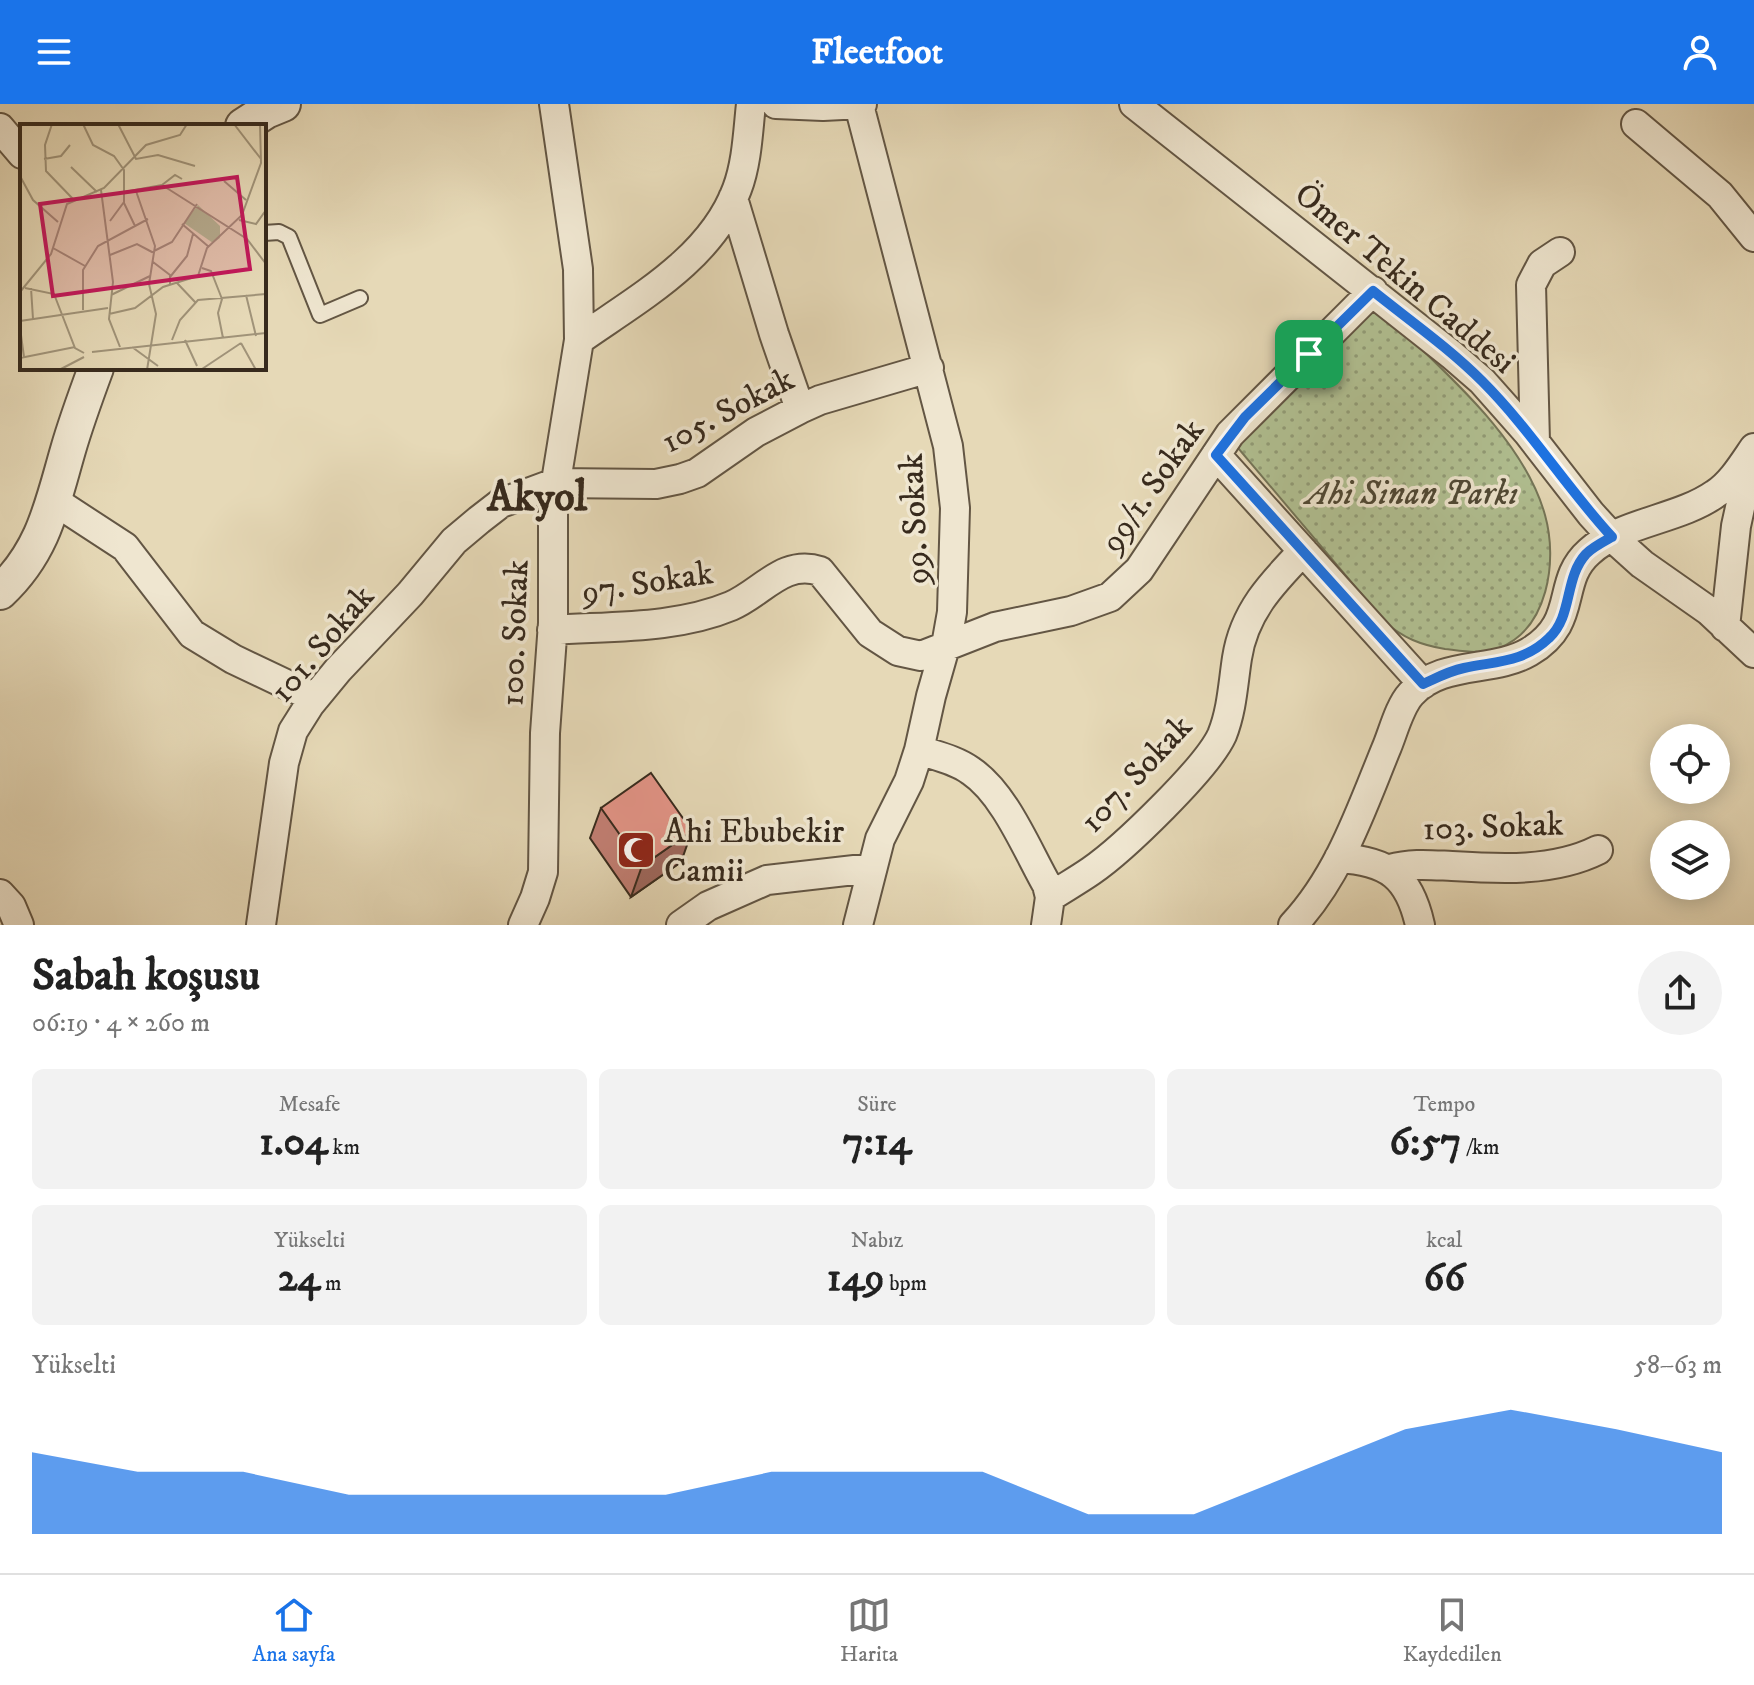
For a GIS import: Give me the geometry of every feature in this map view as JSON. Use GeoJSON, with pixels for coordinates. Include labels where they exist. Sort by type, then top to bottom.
{"type":"FeatureCollection","features":[{"type":"Feature","properties":{"kind":"street"},"geometry":{"type":"LineString","coordinates":[[246,124],[283,104]]}},
{"type":"Feature","properties":{"kind":"street","name":"100. Sokak"},"geometry":{"type":"LineString","coordinates":[[523,925],[543,872],[543,785],[552,630],[553,500],[579,340],[578,269],[554,104]]}},
{"type":"Feature","properties":{"kind":"street"},"geometry":{"type":"LineString","coordinates":[[579,340],[661,283],[685,263],[710,234],[738,188],[751,104]]}},
{"type":"Feature","properties":{"kind":"street"},"geometry":{"type":"LineString","coordinates":[[776,104],[860,104]]}},
{"type":"Feature","properties":{"kind":"street","name":"99. Sokak"},"geometry":{"type":"LineString","coordinates":[[858,925],[880,839],[909,781],[919,750],[945,647],[952,612],[955,508],[948,446],[860,104]]}},
{"type":"Feature","properties":{"kind":"street","name":"Ömer Tekin Caddesi"},"geometry":{"type":"LineString","coordinates":[[1134,104],[1373,291],[1482,381],[1612,537],[1642,564],[1709,611],[1754,653]]}},
{"type":"Feature","properties":{"kind":"street"},"geometry":{"type":"LineString","coordinates":[[1636,124],[1720,195],[1754,237]]}},
{"type":"Feature","properties":{"kind":"street"},"geometry":{"type":"LineString","coordinates":[[0,128],[20,152]]}},
{"type":"Feature","properties":{"kind":"street"},"geometry":{"type":"LineString","coordinates":[[733,198],[800,409]]}},
{"type":"Feature","properties":{"kind":"street"},"geometry":{"type":"LineString","coordinates":[[1535,442],[1531,285],[1542,264],[1560,252]]}},
{"type":"Feature","properties":{"kind":"street","name":"99/1. Sokak"},"geometry":{"type":"LineString","coordinates":[[945,647],[995,627],[1071,611],[1110,597],[1139,570],[1245,417],[1373,291]]}},
{"type":"Feature","properties":{"kind":"street","name":"105. Sokak"},"geometry":{"type":"LineString","coordinates":[[555,483],[656,484],[680,479],[697,473],[756,432],[820,400],[929,368]]}},
{"type":"Feature","properties":{"kind":"street"},"geometry":{"type":"LineString","coordinates":[[0,592],[35,550],[46,528],[95,370]]}},
{"type":"Feature","properties":{"kind":"street"},"geometry":{"type":"LineString","coordinates":[[1725,627],[1738,497],[1754,448]]}},
{"type":"Feature","properties":{"kind":"street"},"geometry":{"type":"LineString","coordinates":[[1216,455],[1423,684]]}},
{"type":"Feature","properties":{"kind":"street","name":"101. Sokak"},"geometry":{"type":"LineString","coordinates":[[261,925],[284,763],[293,731],[315,698],[454,541],[501,503],[555,483]]}},
{"type":"Feature","properties":{"kind":"street"},"geometry":{"type":"LineString","coordinates":[[1293,925],[1307,911],[1339,858],[1410,694],[1423,684],[1463,668],[1508,662],[1551,637],[1564,614],[1575,569],[1587,553],[1612,537],[1691,508],[1738,497]]}},
{"type":"Feature","properties":{"kind":"street"},"geometry":{"type":"LineString","coordinates":[[53,500],[125,547],[192,634],[233,659],[315,698]]}},
{"type":"Feature","properties":{"kind":"street","name":"107. Sokak"},"geometry":{"type":"LineString","coordinates":[[1048,911],[1195,773],[1220,739],[1230,715],[1242,635],[1254,608],[1270,585],[1303,551]]}},
{"type":"Feature","properties":{"kind":"street","name":"97. Sokak"},"geometry":{"type":"LineString","coordinates":[[552,630],[690,619],[734,605],[784,571],[809,567],[820,571],[870,633],[898,651],[921,656],[945,647]]}},
{"type":"Feature","properties":{"kind":"street"},"geometry":{"type":"LineString","coordinates":[[919,750],[958,763],[975,773],[1002,804],[1047,885],[1048,911]]}},
{"type":"Feature","properties":{"kind":"street","name":"103. Sokak"},"geometry":{"type":"LineString","coordinates":[[1390,869],[1420,864],[1528,867],[1582,858],[1598,850]]}},
{"type":"Feature","properties":{"kind":"street"},"geometry":{"type":"LineString","coordinates":[[1339,858],[1375,862],[1390,869],[1411,898],[1420,925]]}},
{"type":"Feature","properties":{"kind":"street"},"geometry":{"type":"LineString","coordinates":[[681,925],[708,906],[767,880],[872,868]]}},
{"type":"Feature","properties":{"kind":"street"},"geometry":{"type":"LineString","coordinates":[[0,894],[11,906],[19,925]]}},
{"type":"Feature","properties":{"kind":"lane"},"geometry":{"type":"LineString","coordinates":[[266,233],[279,232],[289,237],[320,315],[360,298]]}},
{"type":"Feature","properties":{"kind":"green space","name":"Ahi Sinan Parkı"},"geometry":{"type":"Polygon","coordinates":[[[1378,307],[1475,402],[1497,429],[1534,485],[1545,515],[1549,533],[1549,572],[1539,610],[1516,639],[1499,648],[1472,652],[1436,647],[1413,640],[1392,628],[1233,442],[1378,307]]]}},
{"type":"Feature","properties":{"kind":"building"},"geometry":{"type":"Polygon","coordinates":[[[651,773],[692,831],[642,866],[601,808],[651,773]]]}},
{"type":"Feature","properties":{"kind":"place","name":"Ahi Ebubekir Camii"},"geometry":{"type":"Point","coordinates":[636,850]}},
{"type":"Feature","properties":{"kind":"district","name":"Akyol"},"geometry":{"type":"Point","coordinates":[537,495]}},
{"type":"Feature","properties":{"kind":"route"},"geometry":{"type":"LineString","coordinates":[[1373,291],[1482,381],[1528,433],[1612,537],[1587,553],[1575,569],[1564,614],[1551,637],[1508,662],[1463,668],[1423,684],[1216,455],[1245,417],[1309,354],[1373,291]]}}]}
